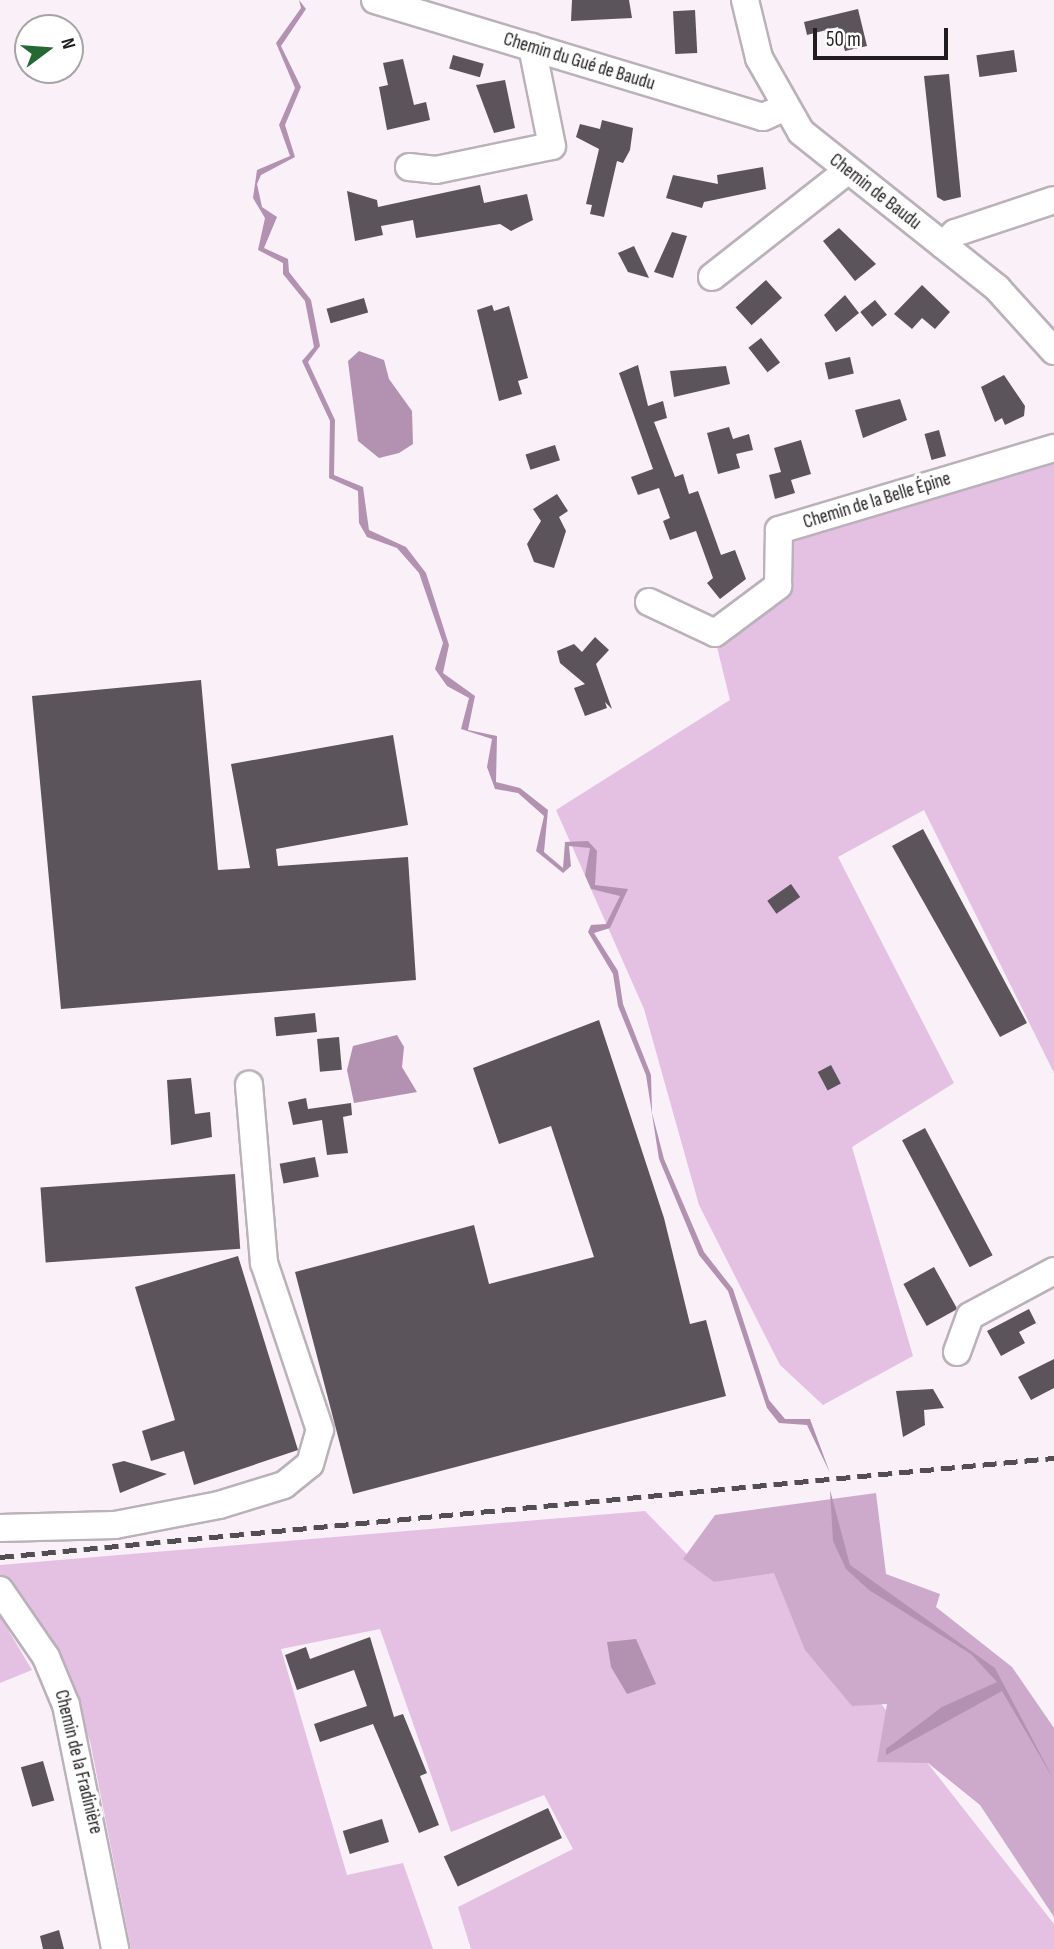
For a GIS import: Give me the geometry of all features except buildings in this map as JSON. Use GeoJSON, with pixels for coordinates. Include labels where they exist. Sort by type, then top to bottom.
{"type":"FeatureCollection","features":[{"type":"Feature","properties":{"kind":"street","name":"Chemin du Gué de Baudu"},"geometry":{"type":"LineString","coordinates":[[374,0],[763,117],[783,108]]}},
{"type":"Feature","properties":{"kind":"street","name":"Chemin de Baudu"},"geometry":{"type":"LineString","coordinates":[[744,0],[760,58],[783,108],[846,172],[997,288],[1054,351]]}},
{"type":"Feature","properties":{"kind":"street"},"geometry":{"type":"LineString","coordinates":[[409,167],[436,170],[552,146],[532,47]]}},
{"type":"Feature","properties":{"kind":"street"},"geometry":{"type":"LineString","coordinates":[[712,277],[846,172]]}},
{"type":"Feature","properties":{"kind":"street"},"geometry":{"type":"LineString","coordinates":[[943,245],[956,233],[1054,200]]}},
{"type":"Feature","properties":{"kind":"street","name":"Chemin de la Belle Épine"},"geometry":{"type":"LineString","coordinates":[[649,602],[715,634],[778,586],[779,530],[1054,448]]}},
{"type":"Feature","properties":{"kind":"street"},"geometry":{"type":"LineString","coordinates":[[0,1528],[115,1525],[219,1505],[284,1486],[310,1464],[320,1430],[264,1263],[249,1085]]}},
{"type":"Feature","properties":{"kind":"street"},"geometry":{"type":"LineString","coordinates":[[957,1352],[970,1316],[1054,1271]]}},
{"type":"Feature","properties":{"kind":"street","name":"Chemin de la Fradinière"},"geometry":{"type":"LineString","coordinates":[[0,1590],[47,1657],[66,1705],[115,1949]]}},
{"type":"Feature","properties":{"kind":"shaded area"},"geometry":{"type":"Polygon","coordinates":[[[299,0],[306,9],[281,46],[301,87],[285,125],[295,157],[261,175],[257,184],[262,207],[277,217],[264,248],[288,259],[289,272],[311,300],[320,346],[308,362],[335,420],[334,475],[363,487],[369,530],[406,547],[426,573],[449,645],[443,673],[475,696],[468,730],[497,736],[496,782],[520,788],[548,810],[544,852],[563,868],[565,842],[588,841],[597,851],[595,885],[628,889],[610,928],[594,933],[618,971],[623,1004],[651,1075],[652,1113],[664,1159],[704,1252],[733,1289],[769,1400],[785,1419],[810,1419],[830,1473],[807,1425],[779,1423],[767,1408],[728,1291],[699,1255],[659,1159],[646,1075],[618,1006],[613,974],[588,932],[591,925],[606,924],[620,896],[591,889],[585,875],[590,848],[569,846],[571,866],[563,873],[536,851],[544,816],[518,793],[495,789],[487,767],[492,739],[461,729],[469,698],[447,686],[435,669],[443,643],[419,573],[397,548],[367,537],[359,523],[358,491],[329,478],[330,421],[302,361],[314,347],[305,301],[283,274],[283,263],[258,250],[265,218],[253,198],[257,170],[290,156],[279,125],[295,88],[276,43],[301,8],[299,0]]]}},
{"type":"Feature","properties":{"kind":"shaded area"},"geometry":{"type":"Polygon","coordinates":[[[359,351],[384,360],[389,379],[412,411],[413,444],[399,453],[379,458],[358,441],[348,361],[359,351]]]}},
{"type":"Feature","properties":{"kind":"shaded area"},"geometry":{"type":"Polygon","coordinates":[[[1054,459],[1054,1073],[924,810],[838,857],[954,1083],[852,1147],[913,1356],[823,1405],[780,1365],[699,1205],[644,1009],[556,810],[730,700],[716,643],[790,590],[790,537],[1054,459]]]}},
{"type":"Feature","properties":{"kind":"shaded area"},"geometry":{"type":"Polygon","coordinates":[[[397,1035],[404,1047],[402,1067],[417,1092],[354,1103],[347,1070],[353,1046],[397,1035]]]}},
{"type":"Feature","properties":{"kind":"shaded area"},"geometry":{"type":"Polygon","coordinates":[[[830,1490],[850,1565],[995,1668],[1054,1780],[1002,1691],[886,1755],[886,1749],[942,1707],[997,1682],[971,1654],[869,1590],[846,1569],[833,1541],[830,1490]]]}},
{"type":"Feature","properties":{"kind":"shaded area"},"geometry":{"type":"Polygon","coordinates":[[[876,1493],[886,1574],[940,1594],[936,1607],[1012,1667],[1054,1728],[1054,1917],[980,1805],[928,1763],[877,1762],[887,1704],[852,1706],[805,1650],[774,1573],[714,1582],[683,1559],[715,1515],[876,1493]]]}},
{"type":"Feature","properties":{"kind":"shaded area"},"geometry":{"type":"Polygon","coordinates":[[[645,1511],[714,1582],[776,1570],[1054,1924],[1054,1949],[471,1949],[458,1907],[573,1849],[544,1795],[451,1832],[380,1629],[281,1649],[347,1875],[403,1863],[433,1949],[131,1949],[90,1741],[58,1663],[0,1580],[0,1565],[645,1511]]]}},
{"type":"Feature","properties":{"kind":"shaded area"},"geometry":{"type":"Polygon","coordinates":[[[0,1616],[32,1670],[0,1683],[0,1616]]]}},
{"type":"Feature","properties":{"kind":"shaded area"},"geometry":{"type":"Polygon","coordinates":[[[636,1639],[656,1684],[627,1694],[611,1667],[607,1642],[636,1639]]]}},
{"type":"Feature","properties":{"kind":"railway"},"geometry":{"type":"LineString","coordinates":[[0,1557],[1054,1458]]}}]}
